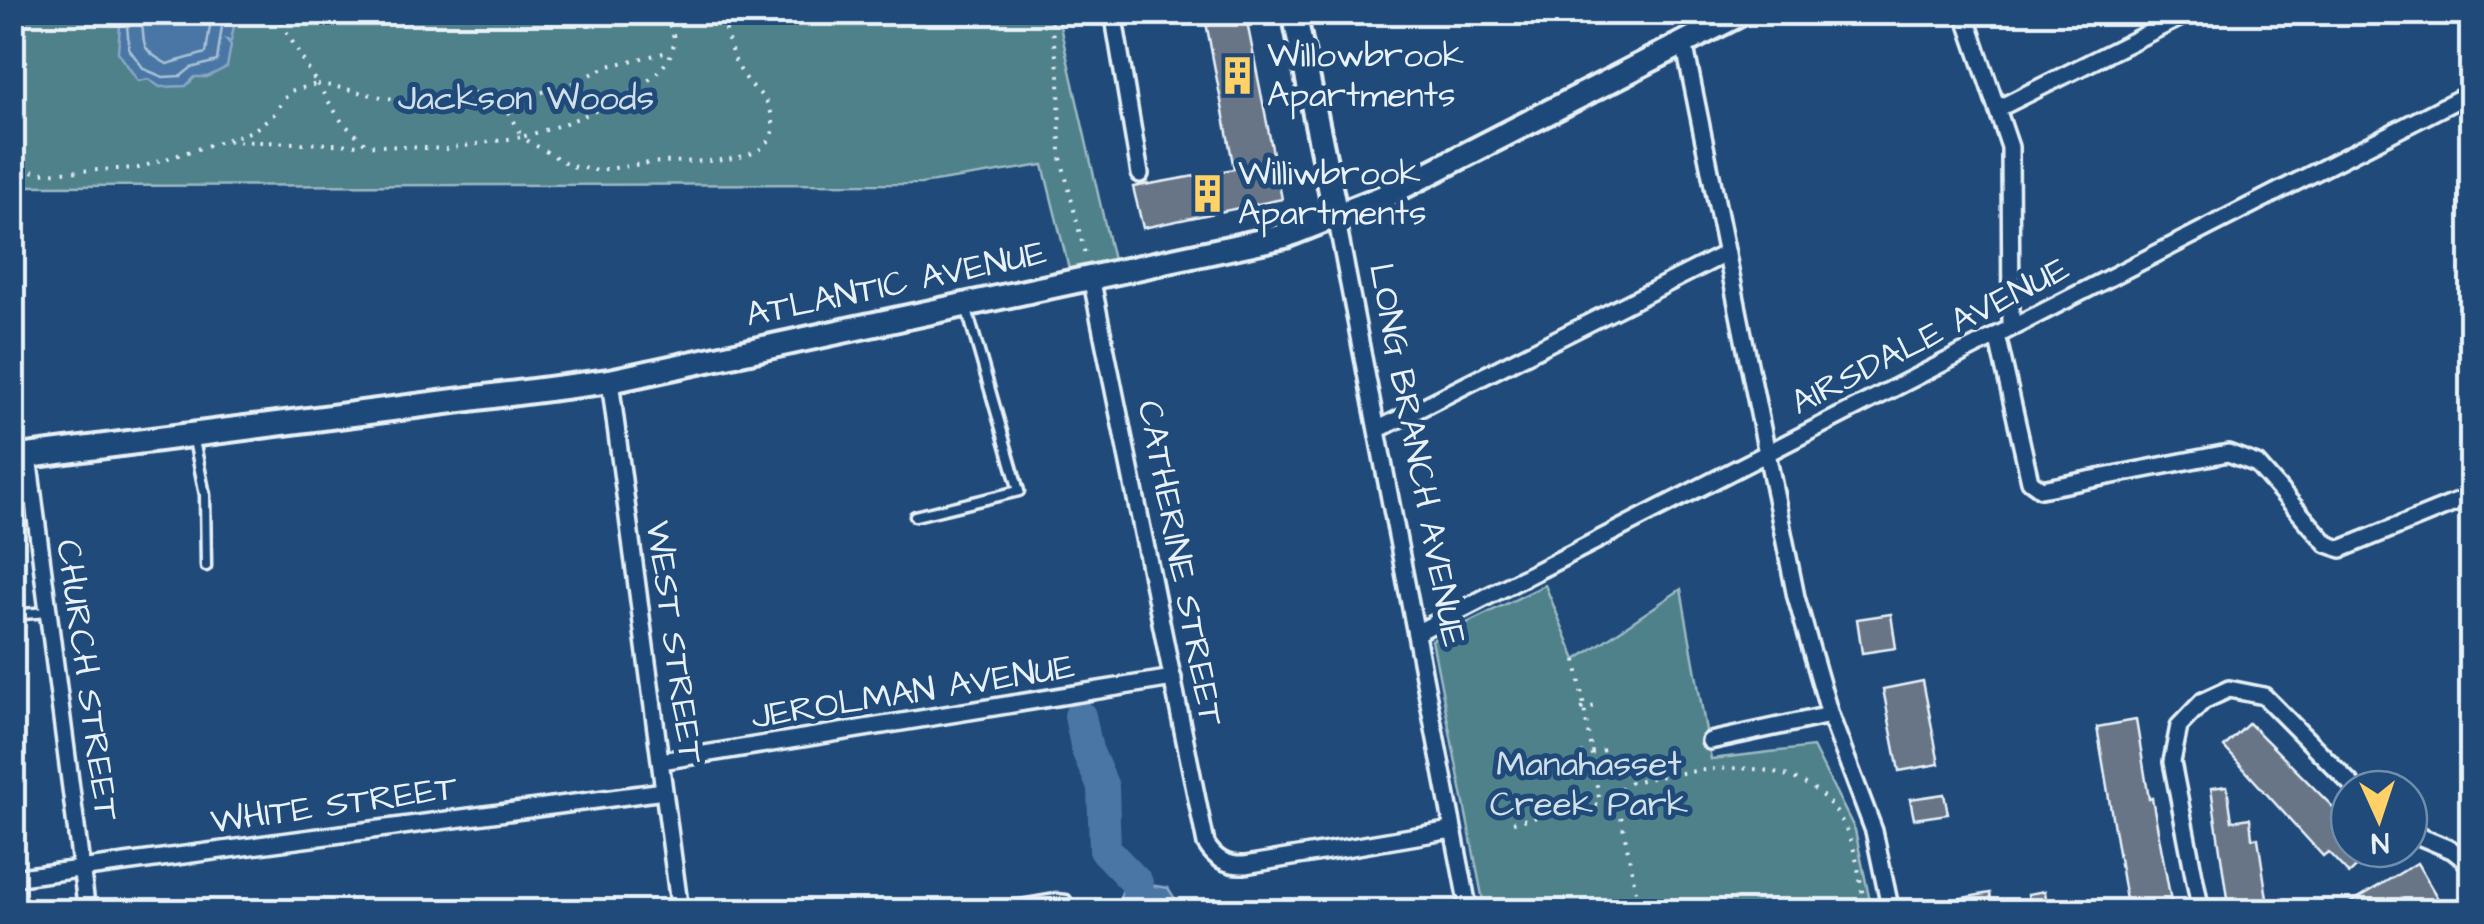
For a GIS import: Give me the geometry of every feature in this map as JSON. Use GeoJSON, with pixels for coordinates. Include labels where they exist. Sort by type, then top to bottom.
{"type":"FeatureCollection","features":[{"type":"Feature","properties":{"kind":"main road","name":"LONG BRANCH AVENUE"},"geometry":{"type":"LineString","coordinates":[[1294,12],[1336,216]]}},
{"type":"Feature","properties":{"kind":"main road","name":"ATLANTIC AVENUE"},"geometry":{"type":"LineString","coordinates":[[20,457],[610,381],[1285,236],[1381,198],[1744,12]]}},
{"type":"Feature","properties":{"kind":"street"},"geometry":{"type":"LineString","coordinates":[[1113,12],[1140,174]]}},
{"type":"Feature","properties":{"kind":"street"},"geometry":{"type":"LineString","coordinates":[[1964,12],[1999,108],[2012,166],[2004,331],[2032,486],[2052,488],[2187,458],[2228,453],[2257,464],[2327,544],[2341,549],[2472,496]]}},
{"type":"Feature","properties":{"kind":"street"},"geometry":{"type":"LineString","coordinates":[[1999,108],[2190,13]]}},
{"type":"Feature","properties":{"kind":"street"},"geometry":{"type":"LineString","coordinates":[[1684,42],[1796,598],[1830,715],[1874,831],[1891,912]]}},
{"type":"Feature","properties":{"kind":"street","name":"AIRSDALE AVENUE"},"geometry":{"type":"LineString","coordinates":[[1416,633],[2472,92]]}},
{"type":"Feature","properties":{"kind":"street","name":"LONG BRANCH AVENUE"},"geometry":{"type":"LineString","coordinates":[[1336,216],[1468,912]]}},
{"type":"Feature","properties":{"kind":"street"},"geometry":{"type":"LineString","coordinates":[[1379,429],[1727,253]]}},
{"type":"Feature","properties":{"kind":"street","name":"CATHERINE STREET"},"geometry":{"type":"LineString","coordinates":[[1091,278],[1206,844],[1216,857],[1244,865],[1452,830]]}},
{"type":"Feature","properties":{"kind":"street","name":"WEST STREET"},"geometry":{"type":"LineString","coordinates":[[610,381],[680,912]]}},
{"type":"Feature","properties":{"kind":"street","name":"CHURCH STREET"},"geometry":{"type":"LineString","coordinates":[[20,457],[47,612],[87,912]]}},
{"type":"Feature","properties":{"kind":"street","name":"JEROLMAN AVENUE"},"geometry":{"type":"LineString","coordinates":[[661,761],[1173,678]]}},
{"type":"Feature","properties":{"kind":"street"},"geometry":{"type":"LineString","coordinates":[[2202,912],[2172,762],[2179,726],[2204,701],[2229,689],[2264,696],[2336,769]]}},
{"type":"Feature","properties":{"kind":"street"},"geometry":{"type":"LineString","coordinates":[[1710,742],[1830,715]]}},
{"type":"Feature","properties":{"kind":"street","name":"WHITE STREET"},"geometry":{"type":"LineString","coordinates":[[12,878],[664,791]]}},
{"type":"Feature","properties":{"kind":"street"},"geometry":{"type":"LineString","coordinates":[[2429,840],[2452,850],[2472,866]]}},
{"type":"Feature","properties":{"kind":"street"},"geometry":{"type":"LineString","coordinates":[[2457,912],[2472,901]]}},
{"type":"Feature","properties":{"kind":"lane"},"geometry":{"type":"LineString","coordinates":[[915,516],[1018,491],[984,358],[965,306]]}},
{"type":"Feature","properties":{"kind":"lane"},"geometry":{"type":"LineString","coordinates":[[193,436],[205,495],[206,566]]}},
{"type":"Feature","properties":{"kind":"lane"},"geometry":{"type":"LineString","coordinates":[[12,616],[47,612]]}},
{"type":"Feature","properties":{"kind":"lane"},"geometry":{"type":"LineString","coordinates":[[978,912],[1056,899],[1066,900],[1073,912]]}},
{"type":"Feature","properties":{"kind":"path"},"geometry":{"type":"LineString","coordinates":[[275,12],[342,122],[367,146]]}},
{"type":"Feature","properties":{"kind":"path"},"geometry":{"type":"LineString","coordinates":[[224,140],[446,148],[521,137],[630,96],[658,71],[673,40],[666,20],[658,12]]}},
{"type":"Feature","properties":{"kind":"path"},"geometry":{"type":"LineString","coordinates":[[666,20],[679,12]]}},
{"type":"Feature","properties":{"kind":"path"},"geometry":{"type":"LineString","coordinates":[[502,102],[521,137],[571,166],[594,170],[738,160],[766,144],[773,130],[772,117],[730,48],[723,12]]}},
{"type":"Feature","properties":{"kind":"path"},"geometry":{"type":"LineString","coordinates":[[1050,12],[1059,74],[1060,154],[1091,278]]}},
{"type":"Feature","properties":{"kind":"path"},"geometry":{"type":"LineString","coordinates":[[12,166],[40,172],[116,172],[264,124],[290,90],[317,84],[410,100],[462,93],[502,102],[568,86],[619,62],[670,52]]}},
{"type":"Feature","properties":{"kind":"path"},"geometry":{"type":"LineString","coordinates":[[1576,660],[1575,677],[1600,804]]}},
{"type":"Feature","properties":{"kind":"path"},"geometry":{"type":"LineString","coordinates":[[1565,679],[1575,677]]}},
{"type":"Feature","properties":{"kind":"path"},"geometry":{"type":"LineString","coordinates":[[1582,709],[1596,706]]}},
{"type":"Feature","properties":{"kind":"path"},"geometry":{"type":"LineString","coordinates":[[1581,754],[1605,750]]}},
{"type":"Feature","properties":{"kind":"path"},"geometry":{"type":"LineString","coordinates":[[1640,912],[1618,801],[1624,784],[1725,765],[1760,769],[1795,780],[1839,815],[1849,836],[1866,912]]}},
{"type":"Feature","properties":{"kind":"path"},"geometry":{"type":"LineString","coordinates":[[1512,822],[1618,801]]}},
{"type":"Feature","properties":{"kind":"green space","name":"Jackson Woods"},"geometry":{"type":"Polygon","coordinates":[[[13,13],[1057,13],[1113,260],[1069,269],[1043,165],[921,184],[13,186],[13,13]]]}},
{"type":"Feature","properties":{"kind":"green space","name":"Manahasset Creek Park"},"geometry":{"type":"Polygon","coordinates":[[[1545,585],[1576,660],[1681,589],[1711,759],[1813,747],[1855,830],[1872,911],[1485,911],[1432,640],[1545,585]]]}},
{"type":"Feature","properties":{"kind":"water"},"geometry":{"type":"Polygon","coordinates":[[[224,12],[235,20],[231,41],[227,40],[231,45],[227,67],[207,77],[195,77],[186,86],[160,87],[148,79],[138,81],[118,52],[120,25],[114,13],[224,12]]]}},
{"type":"Feature","properties":{"kind":"water"},"geometry":{"type":"Polygon","coordinates":[[[1137,883],[1168,888],[1183,911],[1114,911],[1123,890],[1137,883]]]}},
{"type":"Feature","properties":{"kind":"building"},"geometry":{"type":"Polygon","coordinates":[[[1204,12],[1245,12],[1282,199],[1143,228],[1133,187],[1234,169],[1204,12]]]}},
{"type":"Feature","properties":{"kind":"building"},"geometry":{"type":"Polygon","coordinates":[[[1891,614],[1896,648],[1862,653],[1857,619],[1891,614]]]}},
{"type":"Feature","properties":{"kind":"building"},"geometry":{"type":"Polygon","coordinates":[[[1923,681],[1939,764],[1899,771],[1883,689],[1923,681]]]}},
{"type":"Feature","properties":{"kind":"building"},"geometry":{"type":"Polygon","coordinates":[[[2136,720],[2173,912],[2128,912],[2097,727],[2136,720]]]}},
{"type":"Feature","properties":{"kind":"building"},"geometry":{"type":"Polygon","coordinates":[[[2249,723],[2329,803],[2329,853],[2323,856],[2224,747],[2249,723]]]}},
{"type":"Feature","properties":{"kind":"building"},"geometry":{"type":"Polygon","coordinates":[[[2227,786],[2232,821],[2250,818],[2252,838],[2258,838],[2269,912],[2229,912],[2211,788],[2227,786]]]}},
{"type":"Feature","properties":{"kind":"building"},"geometry":{"type":"Polygon","coordinates":[[[1944,794],[1948,814],[1914,819],[1910,799],[1944,794]]]}},
{"type":"Feature","properties":{"kind":"building"},"geometry":{"type":"Polygon","coordinates":[[[2407,869],[2421,869],[2437,897],[2413,912],[2335,912],[2407,869]]]}},
{"type":"Feature","properties":{"kind":"building"},"geometry":{"type":"Polygon","coordinates":[[[2045,891],[2047,907],[2030,910],[2028,894],[2045,891]]]}},
{"type":"Feature","properties":{"kind":"building"},"geometry":{"type":"Polygon","coordinates":[[[1990,893],[1993,912],[1930,912],[1929,904],[1990,893]]]}},
{"type":"Feature","properties":{"kind":"waterway"},"geometry":{"type":"LineString","coordinates":[[1080,716],[1087,750],[1103,787],[1105,850],[1137,883],[1141,912]]}},
{"type":"Feature","properties":{"kind":"place","name":"Willowbrook Apartments"},"geometry":{"type":"Point","coordinates":[1237,75]}},
{"type":"Feature","properties":{"kind":"place","name":"Williwbrook Apartments"},"geometry":{"type":"Point","coordinates":[1208,193]}}]}
